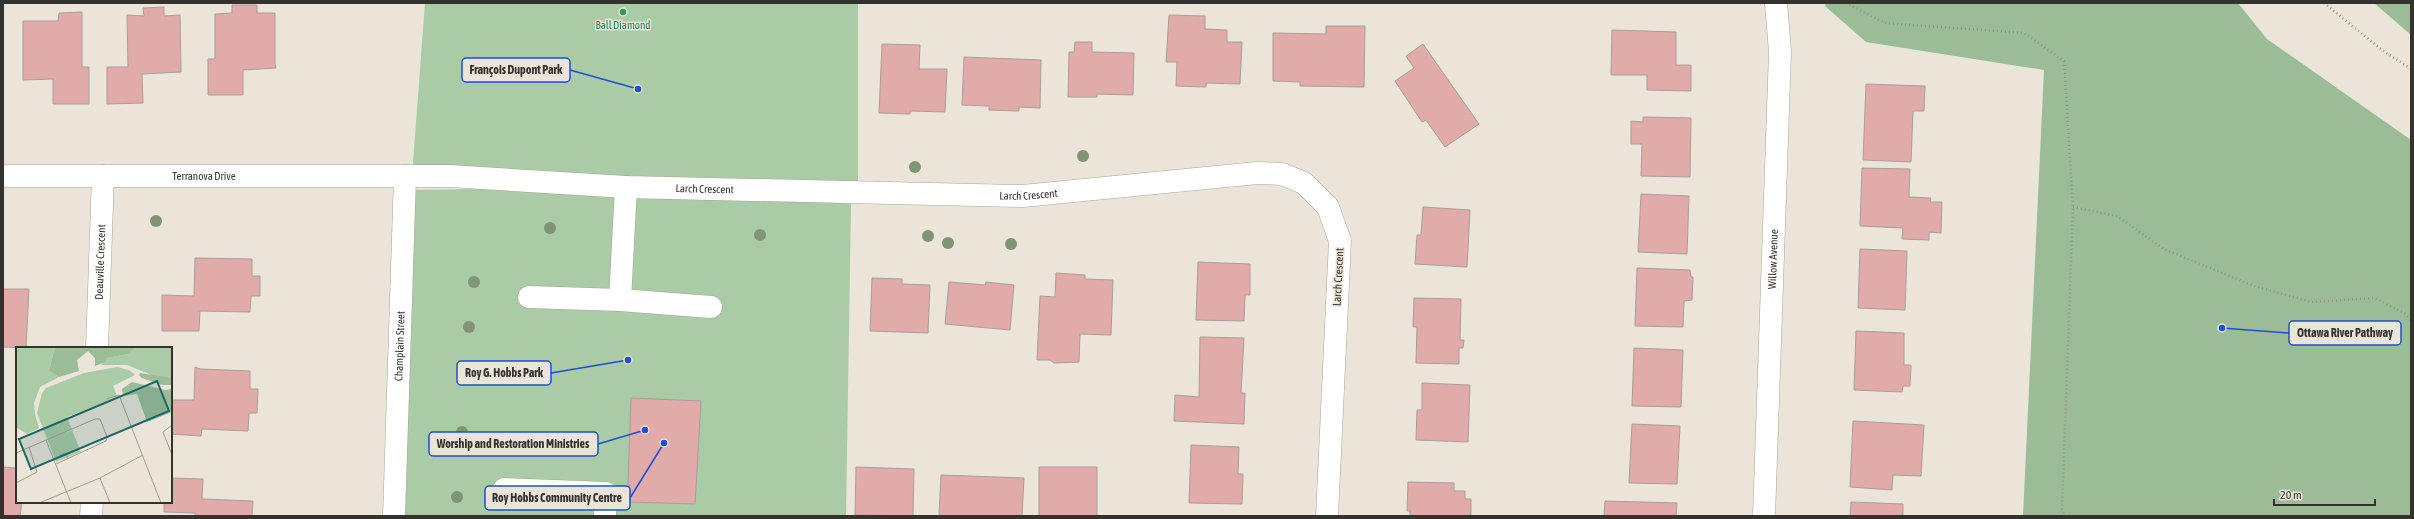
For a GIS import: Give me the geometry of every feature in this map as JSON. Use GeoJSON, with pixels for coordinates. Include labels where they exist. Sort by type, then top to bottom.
{"type":"FeatureCollection","features":[{"type":"Feature","properties":{"kind":"street","name":"Willow Avenue"},"geometry":{"type":"LineString","coordinates":[[1764,516],[1780,52],[1776,3]]}},
{"type":"Feature","properties":{"kind":"street","name":"Larch Crescent"},"geometry":{"type":"LineString","coordinates":[[405,176],[449,176],[626,187],[1023,196],[1257,173],[1282,174],[1304,184],[1328,207],[1340,241],[1327,516]]}},
{"type":"Feature","properties":{"kind":"street","name":"Terranova Drive"},"geometry":{"type":"LineString","coordinates":[[3,176],[405,176]]}},
{"type":"Feature","properties":{"kind":"street","name":"Deauville Crescent"},"geometry":{"type":"LineString","coordinates":[[97,347],[103,176]]}},
{"type":"Feature","properties":{"kind":"street","name":"Champlain Street"},"geometry":{"type":"LineString","coordinates":[[394,516],[405,176]]}},
{"type":"Feature","properties":{"kind":"street"},"geometry":{"type":"LineString","coordinates":[[620,300],[626,187]]}},
{"type":"Feature","properties":{"kind":"street"},"geometry":{"type":"LineString","coordinates":[[529,297],[620,300],[711,307]]}},
{"type":"Feature","properties":{"kind":"street"},"geometry":{"type":"LineString","coordinates":[[504,489],[606,493],[605,516]]}},
{"type":"Feature","properties":{"kind":"street"},"geometry":{"type":"LineString","coordinates":[[91,516],[92,503]]}},
{"type":"Feature","properties":{"kind":"path"},"geometry":{"type":"LineString","coordinates":[[1846,3],[1885,23],[2024,33],[2064,61],[2073,207],[2062,509],[2065,516]]}},
{"type":"Feature","properties":{"kind":"path"},"geometry":{"type":"LineString","coordinates":[[2324,3],[2382,50],[2411,69]]}},
{"type":"Feature","properties":{"kind":"path"},"geometry":{"type":"LineString","coordinates":[[2073,207],[2117,216],[2164,249],[2254,286],[2312,302],[2374,298],[2406,314],[2411,321]]}},
{"type":"Feature","properties":{"kind":"green space"},"geometry":{"type":"Polygon","coordinates":[[[425,3],[858,3],[858,187],[412,176],[425,3]]]}},
{"type":"Feature","properties":{"kind":"green space"},"geometry":{"type":"Polygon","coordinates":[[[1826,3],[2238,3],[2267,39],[2411,140],[2411,516],[2023,516],[2044,70],[1866,42],[1825,6],[1826,3]]]}},
{"type":"Feature","properties":{"kind":"green space"},"geometry":{"type":"Polygon","coordinates":[[[2374,3],[2411,3],[2411,35],[2374,3]]]}},
{"type":"Feature","properties":{"kind":"green space"},"geometry":{"type":"Polygon","coordinates":[[[626,187],[851,204],[846,516],[405,516],[410,190],[626,187]]]}},
{"type":"Feature","properties":{"kind":"building"},"geometry":{"type":"Polygon","coordinates":[[[232,5],[257,5],[257,13],[275,13],[276,68],[243,70],[243,95],[208,95],[208,59],[215,59],[215,14],[232,13],[232,5]]]}},
{"type":"Feature","properties":{"kind":"building"},"geometry":{"type":"Polygon","coordinates":[[[164,7],[164,16],[180,15],[181,72],[142,74],[143,103],[107,104],[107,67],[128,67],[127,15],[144,16],[143,8],[164,7]]]}},
{"type":"Feature","properties":{"kind":"building"},"geometry":{"type":"Polygon","coordinates":[[[82,12],[82,67],[89,67],[89,104],[53,104],[53,79],[23,80],[23,21],[58,21],[59,13],[82,12]]]}},
{"type":"Feature","properties":{"kind":"building"},"geometry":{"type":"Polygon","coordinates":[[[1169,15],[1205,16],[1205,29],[1227,30],[1227,42],[1242,42],[1240,84],[1206,83],[1206,87],[1176,86],[1177,62],[1166,62],[1169,15]]]}},
{"type":"Feature","properties":{"kind":"building"},"geometry":{"type":"Polygon","coordinates":[[[1326,26],[1365,26],[1364,87],[1300,86],[1300,82],[1273,81],[1273,33],[1326,34],[1326,26]]]}},
{"type":"Feature","properties":{"kind":"building"},"geometry":{"type":"Polygon","coordinates":[[[1612,30],[1676,32],[1676,65],[1691,65],[1691,91],[1647,90],[1647,75],[1611,75],[1612,30]]]}},
{"type":"Feature","properties":{"kind":"building"},"geometry":{"type":"Polygon","coordinates":[[[1075,42],[1092,42],[1092,52],[1134,53],[1133,95],[1097,94],[1097,97],[1068,97],[1069,52],[1074,52],[1075,42]]]}},
{"type":"Feature","properties":{"kind":"building"},"geometry":{"type":"Polygon","coordinates":[[[882,44],[920,45],[919,69],[947,69],[945,112],[910,111],[910,114],[879,113],[882,44]]]}},
{"type":"Feature","properties":{"kind":"building"},"geometry":{"type":"Polygon","coordinates":[[[1423,44],[1479,124],[1445,147],[1426,120],[1422,122],[1395,81],[1414,68],[1406,56],[1423,44]]]}},
{"type":"Feature","properties":{"kind":"building"},"geometry":{"type":"Polygon","coordinates":[[[964,57],[1041,60],[1040,108],[1019,107],[1019,111],[989,110],[989,106],[962,105],[964,57]]]}},
{"type":"Feature","properties":{"kind":"building"},"geometry":{"type":"Polygon","coordinates":[[[1866,84],[1925,86],[1924,111],[1913,111],[1911,162],[1863,160],[1866,84]]]}},
{"type":"Feature","properties":{"kind":"building"},"geometry":{"type":"Polygon","coordinates":[[[1643,117],[1691,118],[1690,177],[1641,176],[1642,144],[1631,144],[1631,121],[1643,122],[1643,117]]]}},
{"type":"Feature","properties":{"kind":"building"},"geometry":{"type":"Polygon","coordinates":[[[1862,168],[1910,169],[1909,197],[1931,198],[1930,202],[1942,202],[1941,233],[1929,232],[1929,240],[1902,239],[1903,228],[1860,226],[1862,168]]]}},
{"type":"Feature","properties":{"kind":"building"},"geometry":{"type":"Polygon","coordinates":[[[1641,194],[1689,196],[1687,254],[1638,252],[1641,194]]]}},
{"type":"Feature","properties":{"kind":"building"},"geometry":{"type":"Polygon","coordinates":[[[1423,207],[1470,210],[1467,267],[1415,264],[1417,235],[1421,235],[1423,207]]]}},
{"type":"Feature","properties":{"kind":"building"},"geometry":{"type":"Polygon","coordinates":[[[1860,249],[1907,251],[1905,310],[1858,308],[1860,249]]]}},
{"type":"Feature","properties":{"kind":"building"},"geometry":{"type":"Polygon","coordinates":[[[195,258],[252,259],[252,276],[260,276],[260,296],[251,296],[250,312],[200,311],[199,331],[162,331],[162,295],[194,296],[195,258]]]}},
{"type":"Feature","properties":{"kind":"building"},"geometry":{"type":"Polygon","coordinates":[[[1198,262],[1250,264],[1250,295],[1245,295],[1244,321],[1196,320],[1198,262]]]}},
{"type":"Feature","properties":{"kind":"building"},"geometry":{"type":"Polygon","coordinates":[[[1637,268],[1690,270],[1691,277],[1693,277],[1692,300],[1684,301],[1683,327],[1635,326],[1637,268]]]}},
{"type":"Feature","properties":{"kind":"building"},"geometry":{"type":"Polygon","coordinates":[[[1056,273],[1085,275],[1085,279],[1113,280],[1111,335],[1080,334],[1079,362],[1054,363],[1050,360],[1037,360],[1040,296],[1055,297],[1056,273]]]}},
{"type":"Feature","properties":{"kind":"building"},"geometry":{"type":"Polygon","coordinates":[[[872,278],[902,279],[902,284],[930,285],[928,333],[870,331],[872,278]]]}},
{"type":"Feature","properties":{"kind":"building"},"geometry":{"type":"Polygon","coordinates":[[[949,282],[985,285],[986,282],[1014,285],[1010,330],[945,324],[949,282]]]}},
{"type":"Feature","properties":{"kind":"building"},"geometry":{"type":"Polygon","coordinates":[[[3,289],[29,289],[26,347],[3,347],[3,289]]]}},
{"type":"Feature","properties":{"kind":"building"},"geometry":{"type":"Polygon","coordinates":[[[1414,298],[1461,299],[1460,340],[1464,340],[1463,348],[1459,348],[1459,364],[1416,363],[1417,327],[1413,327],[1414,298]]]}},
{"type":"Feature","properties":{"kind":"building"},"geometry":{"type":"Polygon","coordinates":[[[1856,331],[1904,333],[1904,365],[1911,365],[1910,386],[1903,386],[1902,392],[1854,390],[1856,331]]]}},
{"type":"Feature","properties":{"kind":"building"},"geometry":{"type":"Polygon","coordinates":[[[1200,337],[1244,338],[1241,393],[1245,393],[1244,424],[1174,421],[1175,395],[1199,397],[1200,337]]]}},
{"type":"Feature","properties":{"kind":"building"},"geometry":{"type":"Polygon","coordinates":[[[1634,348],[1683,350],[1681,407],[1632,406],[1634,348]]]}},
{"type":"Feature","properties":{"kind":"building"},"geometry":{"type":"Polygon","coordinates":[[[195,367],[200,369],[250,371],[250,389],[258,389],[257,413],[249,413],[248,431],[202,429],[201,436],[172,434],[172,400],[194,400],[195,367]]]}},
{"type":"Feature","properties":{"kind":"building"},"geometry":{"type":"Polygon","coordinates":[[[1422,383],[1470,385],[1468,442],[1416,440],[1417,410],[1422,410],[1422,383]]]}},
{"type":"Feature","properties":{"kind":"building"},"geometry":{"type":"Polygon","coordinates":[[[631,398],[701,401],[695,504],[630,502],[630,486],[628,485],[631,398]]]}},
{"type":"Feature","properties":{"kind":"building"},"geometry":{"type":"Polygon","coordinates":[[[1853,421],[1924,425],[1921,476],[1893,475],[1892,490],[1850,487],[1853,421]]]}},
{"type":"Feature","properties":{"kind":"building"},"geometry":{"type":"Polygon","coordinates":[[[1632,424],[1680,426],[1677,484],[1629,483],[1632,424]]]}},
{"type":"Feature","properties":{"kind":"building"},"geometry":{"type":"Polygon","coordinates":[[[1191,445],[1239,447],[1238,474],[1243,474],[1242,504],[1189,503],[1191,445]]]}},
{"type":"Feature","properties":{"kind":"building"},"geometry":{"type":"Polygon","coordinates":[[[3,467],[16,468],[16,503],[22,503],[20,516],[3,516],[3,467]]]}},
{"type":"Feature","properties":{"kind":"building"},"geometry":{"type":"Polygon","coordinates":[[[856,467],[914,469],[913,516],[855,515],[856,467]]]}},
{"type":"Feature","properties":{"kind":"building"},"geometry":{"type":"Polygon","coordinates":[[[1039,467],[1097,467],[1097,516],[1039,516],[1039,467]]]}},
{"type":"Feature","properties":{"kind":"building"},"geometry":{"type":"Polygon","coordinates":[[[941,475],[1024,478],[1022,516],[939,516],[941,475]]]}},
{"type":"Feature","properties":{"kind":"building"},"geometry":{"type":"Polygon","coordinates":[[[172,478],[203,479],[202,499],[253,501],[252,516],[195,516],[195,513],[164,512],[164,503],[172,503],[172,478]]]}},
{"type":"Feature","properties":{"kind":"building"},"geometry":{"type":"Polygon","coordinates":[[[1408,482],[1454,483],[1454,491],[1465,491],[1465,499],[1471,499],[1471,516],[1410,516],[1410,511],[1407,511],[1408,482]]]}},
{"type":"Feature","properties":{"kind":"building"},"geometry":{"type":"Polygon","coordinates":[[[1605,501],[1677,503],[1676,516],[1604,516],[1605,501]]]}},
{"type":"Feature","properties":{"kind":"building"},"geometry":{"type":"Polygon","coordinates":[[[1851,502],[1903,504],[1903,516],[1850,516],[1851,502]]]}},
{"type":"Feature","properties":{"kind":"place","name":"Ball Diamond"},"geometry":{"type":"Point","coordinates":[623,12]}},
{"type":"Feature","properties":{"kind":"place","name":"François Dupont Park"},"geometry":{"type":"Point","coordinates":[638,89]}},
{"type":"Feature","properties":{"kind":"place","name":"Ottawa River Pathway"},"geometry":{"type":"Point","coordinates":[2222,328]}},
{"type":"Feature","properties":{"kind":"place","name":"Roy G. Hobbs Park"},"geometry":{"type":"Point","coordinates":[628,360]}},
{"type":"Feature","properties":{"kind":"place","name":"Worship and Restoration Ministries"},"geometry":{"type":"Point","coordinates":[645,430]}},
{"type":"Feature","properties":{"kind":"place","name":"Roy Hobbs Community Centre"},"geometry":{"type":"Point","coordinates":[664,443]}}]}
